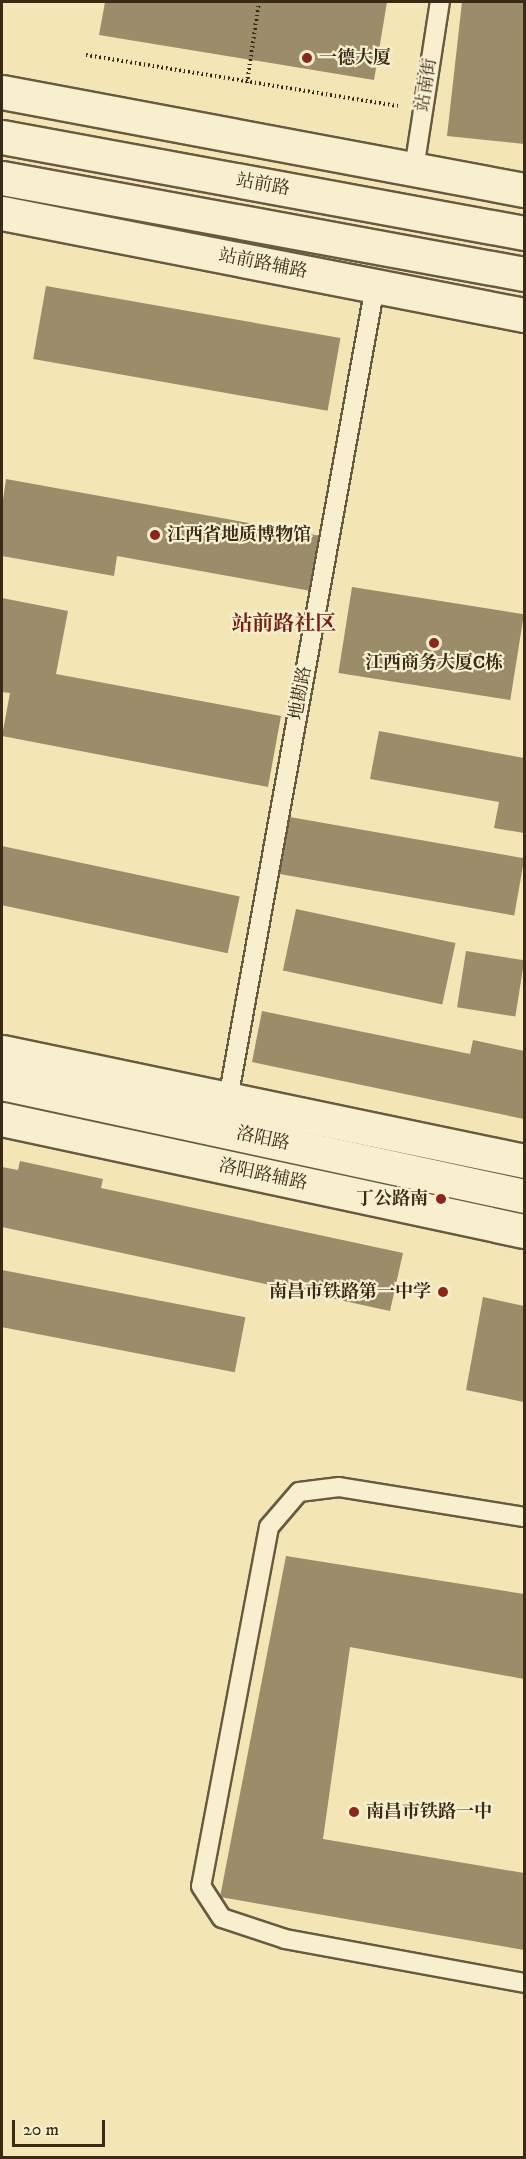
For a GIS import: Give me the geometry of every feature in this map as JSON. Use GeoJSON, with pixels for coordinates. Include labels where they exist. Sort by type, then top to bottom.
{"type":"FeatureCollection","features":[{"type":"Feature","properties":{"kind":"street"},"geometry":{"type":"LineString","coordinates":[[2,92],[525,190]]}},
{"type":"Feature","properties":{"kind":"street","name":"站前路"},"geometry":{"type":"LineString","coordinates":[[2,137],[525,232]]}},
{"type":"Feature","properties":{"kind":"street"},"geometry":{"type":"LineString","coordinates":[[2,178],[525,273]]}},
{"type":"Feature","properties":{"kind":"street","name":"站前路辅路"},"geometry":{"type":"LineString","coordinates":[[2,213],[525,315]]}},
{"type":"Feature","properties":{"kind":"street"},"geometry":{"type":"LineString","coordinates":[[2,1052],[525,1161]]}},
{"type":"Feature","properties":{"kind":"street","name":"洛阳路"},"geometry":{"type":"LineString","coordinates":[[2,1083],[525,1196]]}},
{"type":"Feature","properties":{"kind":"street","name":"洛阳路辅路"},"geometry":{"type":"LineString","coordinates":[[2,1119],[525,1231]]}},
{"type":"Feature","properties":{"kind":"lane","name":"站南街"},"geometry":{"type":"LineString","coordinates":[[414,169],[440,2]]}},
{"type":"Feature","properties":{"kind":"lane","name":"地勘路"},"geometry":{"type":"LineString","coordinates":[[228,1099],[375,286]]}},
{"type":"Feature","properties":{"kind":"lane"},"geometry":{"type":"LineString","coordinates":[[525,1517],[339,1487],[299,1492],[269,1527],[201,1886],[222,1918],[285,1939],[525,1983]]}},
{"type":"Feature","properties":{"kind":"path"},"geometry":{"type":"LineString","coordinates":[[247,83],[259,2]]}},
{"type":"Feature","properties":{"kind":"path"},"geometry":{"type":"LineString","coordinates":[[86,54],[247,83],[398,106]]}},
{"type":"Feature","properties":{"kind":"building","name":"一德大厦"},"geometry":{"type":"Polygon","coordinates":[[[105,2],[387,2],[374,80],[99,35],[105,2]]]}},
{"type":"Feature","properties":{"kind":"building"},"geometry":{"type":"Polygon","coordinates":[[[462,2],[524,2],[524,144],[447,136],[462,2]]]}},
{"type":"Feature","properties":{"kind":"building"},"geometry":{"type":"Polygon","coordinates":[[[46,286],[340,338],[328,411],[33,359],[46,286]]]}},
{"type":"Feature","properties":{"kind":"building"},"geometry":{"type":"Polygon","coordinates":[[[6,479],[321,536],[311,591],[117,556],[114,576],[2,556],[2,507],[6,479]]]}},
{"type":"Feature","properties":{"kind":"building","name":"江西商务大厦C栋"},"geometry":{"type":"Polygon","coordinates":[[[352,587],[524,614],[510,700],[338,673],[352,587]]]}},
{"type":"Feature","properties":{"kind":"building"},"geometry":{"type":"Polygon","coordinates":[[[2,598],[68,611],[56,674],[281,716],[268,787],[2,736],[10,693],[2,692],[2,598]]]}},
{"type":"Feature","properties":{"kind":"building"},"geometry":{"type":"Polygon","coordinates":[[[379,731],[524,758],[524,833],[494,828],[499,802],[370,779],[379,731]]]}},
{"type":"Feature","properties":{"kind":"building"},"geometry":{"type":"Polygon","coordinates":[[[284,816],[524,858],[514,915],[274,873],[284,816]]]}},
{"type":"Feature","properties":{"kind":"building"},"geometry":{"type":"Polygon","coordinates":[[[2,846],[240,897],[228,953],[2,905],[2,846]]]}},
{"type":"Feature","properties":{"kind":"building"},"geometry":{"type":"Polygon","coordinates":[[[296,909],[455,943],[442,1005],[283,971],[296,909]]]}},
{"type":"Feature","properties":{"kind":"building"},"geometry":{"type":"Polygon","coordinates":[[[466,951],[524,960],[515,1017],[457,1007],[466,951]]]}},
{"type":"Feature","properties":{"kind":"building"},"geometry":{"type":"Polygon","coordinates":[[[262,1011],[470,1054],[473,1040],[524,1051],[524,1119],[252,1062],[262,1011]]]}},
{"type":"Feature","properties":{"kind":"building"},"geometry":{"type":"Polygon","coordinates":[[[20,1161],[103,1179],[101,1188],[403,1253],[390,1311],[2,1227],[2,1167],[18,1170],[20,1161]]]}},
{"type":"Feature","properties":{"kind":"building"},"geometry":{"type":"Polygon","coordinates":[[[2,1270],[245,1317],[235,1372],[2,1327],[2,1270]]]}},
{"type":"Feature","properties":{"kind":"building"},"geometry":{"type":"Polygon","coordinates":[[[483,1297],[524,1306],[524,1402],[466,1390],[483,1297]]]}},
{"type":"Feature","properties":{"kind":"building"},"geometry":{"type":"Polygon","coordinates":[[[286,1556],[524,1594],[524,1679],[350,1647],[323,1839],[524,1873],[524,1950],[220,1897],[286,1556]]]}},
{"type":"Feature","properties":{"kind":"place","name":"一德大厦"},"geometry":{"type":"Point","coordinates":[307,58]}},
{"type":"Feature","properties":{"kind":"place","name":"江西省地质博物馆"},"geometry":{"type":"Point","coordinates":[155,535]}},
{"type":"Feature","properties":{"kind":"place","name":"江西商务大厦C栋"},"geometry":{"type":"Point","coordinates":[434,643]}},
{"type":"Feature","properties":{"kind":"place","name":"丁公路南"},"geometry":{"type":"Point","coordinates":[441,1199]}},
{"type":"Feature","properties":{"kind":"place","name":"南昌市铁路第一中学"},"geometry":{"type":"Point","coordinates":[443,1292]}},
{"type":"Feature","properties":{"kind":"place","name":"南昌市铁路一中"},"geometry":{"type":"Point","coordinates":[354,1812]}},
{"type":"Feature","properties":{"kind":"district","name":"站前路社区"},"geometry":{"type":"Point","coordinates":[284,624]}}]}
